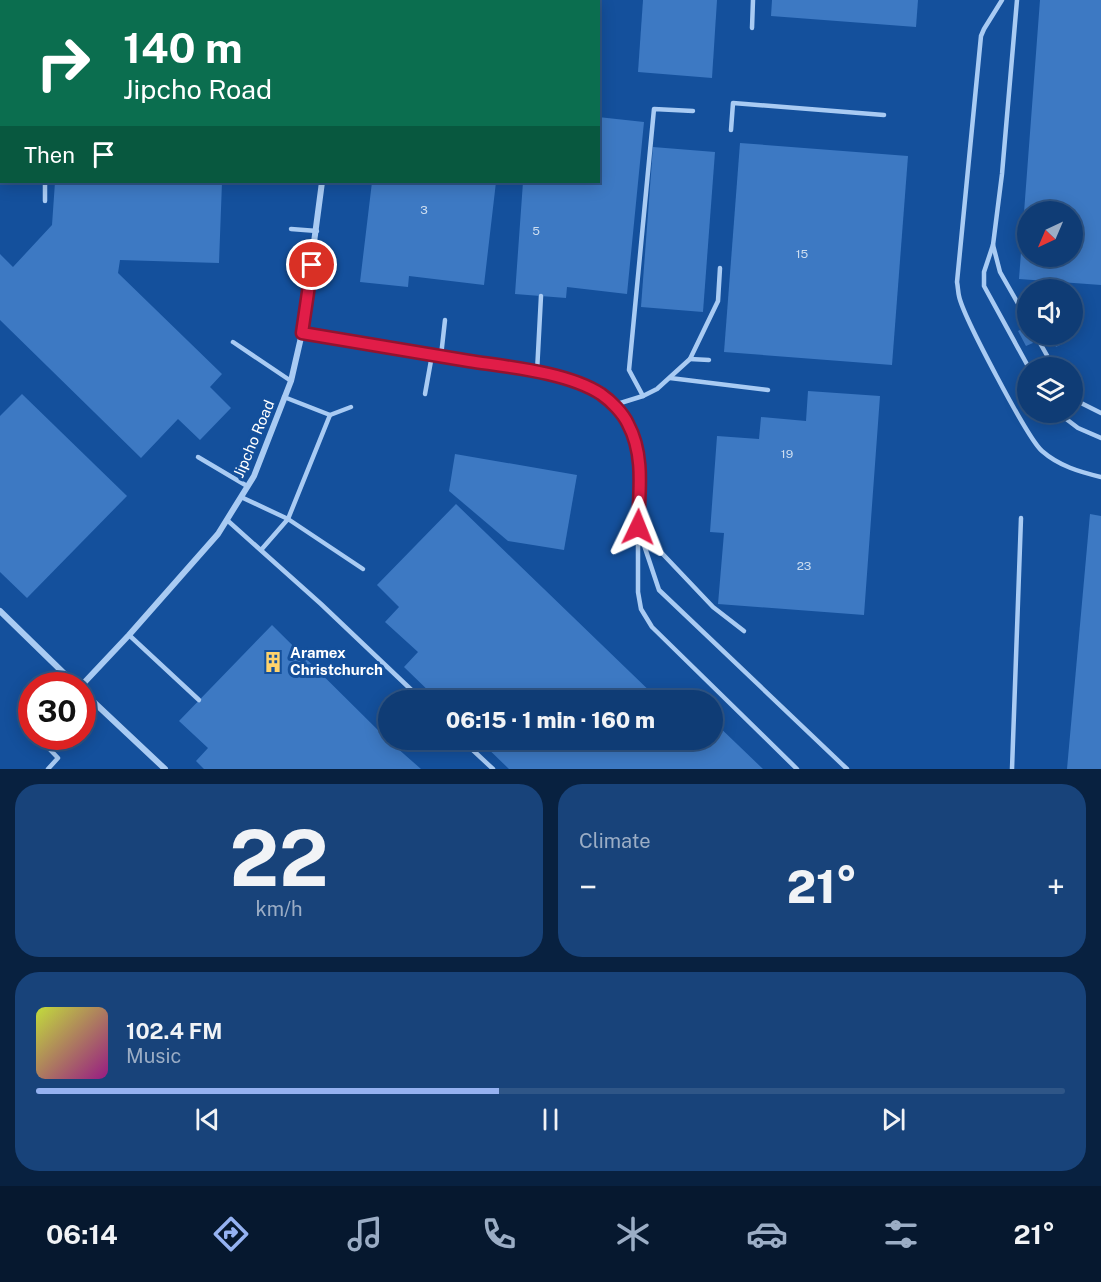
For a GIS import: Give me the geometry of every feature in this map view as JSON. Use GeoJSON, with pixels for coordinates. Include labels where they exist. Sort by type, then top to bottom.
{"type":"FeatureCollection","features":[{"type":"Feature","properties":{"kind":"street","name":"Jipcho Road"},"geometry":{"type":"LineString","coordinates":[[89,672],[129,635],[218,534],[254,476],[291,381],[302,333],[322,183]]}},
{"type":"Feature","properties":{"kind":"street"},"geometry":{"type":"LineString","coordinates":[[302,333],[537,372],[601,394],[628,422],[636,442],[640,464],[638,527]]}},
{"type":"Feature","properties":{"kind":"street"},"geometry":{"type":"LineString","coordinates":[[0,611],[62,672]]}},
{"type":"Feature","properties":{"kind":"street"},"geometry":{"type":"LineString","coordinates":[[96,705],[160,767]]}},
{"type":"Feature","properties":{"kind":"lane"},"geometry":{"type":"LineString","coordinates":[[752,28],[753,0]]}},
{"type":"Feature","properties":{"kind":"lane"},"geometry":{"type":"LineString","coordinates":[[1002,0],[981,36],[957,282],[959,297],[990,362],[1024,425],[1041,451],[1071,469],[1101,477]]}},
{"type":"Feature","properties":{"kind":"lane"},"geometry":{"type":"LineString","coordinates":[[1017,0],[1002,174],[993,245],[984,272],[984,286],[1023,357]]}},
{"type":"Feature","properties":{"kind":"lane"},"geometry":{"type":"LineString","coordinates":[[732,130],[733,104],[884,115]]}},
{"type":"Feature","properties":{"kind":"lane"},"geometry":{"type":"LineString","coordinates":[[643,396],[629,370],[654,109],[693,111]]}},
{"type":"Feature","properties":{"kind":"lane"},"geometry":{"type":"LineString","coordinates":[[45,183],[45,201]]}},
{"type":"Feature","properties":{"kind":"lane"},"geometry":{"type":"LineString","coordinates":[[291,229],[317,231]]}},
{"type":"Feature","properties":{"kind":"lane"},"geometry":{"type":"LineString","coordinates":[[993,245],[1000,272],[1017,302]]}},
{"type":"Feature","properties":{"kind":"lane"},"geometry":{"type":"LineString","coordinates":[[614,405],[657,389],[690,359],[718,301],[720,268]]}},
{"type":"Feature","properties":{"kind":"lane"},"geometry":{"type":"LineString","coordinates":[[537,372],[541,296]]}},
{"type":"Feature","properties":{"kind":"lane"},"geometry":{"type":"LineString","coordinates":[[441,356],[446,320]]}},
{"type":"Feature","properties":{"kind":"lane"},"geometry":{"type":"LineString","coordinates":[[232,342],[291,381]]}},
{"type":"Feature","properties":{"kind":"lane"},"geometry":{"type":"LineString","coordinates":[[425,394],[432,355]]}},
{"type":"Feature","properties":{"kind":"lane"},"geometry":{"type":"LineString","coordinates":[[690,359],[709,360]]}},
{"type":"Feature","properties":{"kind":"lane"},"geometry":{"type":"LineString","coordinates":[[670,378],[768,390]]}},
{"type":"Feature","properties":{"kind":"lane"},"geometry":{"type":"LineString","coordinates":[[284,397],[330,415],[351,407]]}},
{"type":"Feature","properties":{"kind":"lane"},"geometry":{"type":"LineString","coordinates":[[1083,404],[1101,413]]}},
{"type":"Feature","properties":{"kind":"lane"},"geometry":{"type":"LineString","coordinates":[[261,550],[288,519],[330,415]]}},
{"type":"Feature","properties":{"kind":"lane"},"geometry":{"type":"LineString","coordinates":[[1071,423],[1101,438]]}},
{"type":"Feature","properties":{"kind":"lane"},"geometry":{"type":"LineString","coordinates":[[198,457],[247,486]]}},
{"type":"Feature","properties":{"kind":"lane"},"geometry":{"type":"LineString","coordinates":[[241,497],[288,519],[363,569]]}},
{"type":"Feature","properties":{"kind":"lane"},"geometry":{"type":"LineString","coordinates":[[1012,769],[1020,518]]}},
{"type":"Feature","properties":{"kind":"lane"},"geometry":{"type":"LineString","coordinates":[[227,520],[321,604],[411,690]]}},
{"type":"Feature","properties":{"kind":"lane"},"geometry":{"type":"LineString","coordinates":[[638,527],[713,607],[744,631]]}},
{"type":"Feature","properties":{"kind":"lane"},"geometry":{"type":"LineString","coordinates":[[638,527],[638,592],[641,609],[652,627],[797,769]]}},
{"type":"Feature","properties":{"kind":"lane"},"geometry":{"type":"LineString","coordinates":[[638,527],[659,590],[847,769]]}},
{"type":"Feature","properties":{"kind":"lane"},"geometry":{"type":"LineString","coordinates":[[129,635],[199,700]]}},
{"type":"Feature","properties":{"kind":"lane"},"geometry":{"type":"LineString","coordinates":[[48,769],[58,758],[50,750]]}},
{"type":"Feature","properties":{"kind":"lane"},"geometry":{"type":"LineString","coordinates":[[473,750],[493,769]]}},
{"type":"Feature","properties":{"kind":"building"},"geometry":{"type":"Polygon","coordinates":[[[643,0],[717,0],[712,78],[638,72],[643,0]]]}},
{"type":"Feature","properties":{"kind":"building"},"geometry":{"type":"Polygon","coordinates":[[[772,0],[918,0],[916,27],[771,16],[772,0]]]}},
{"type":"Feature","properties":{"kind":"building"},"geometry":{"type":"Polygon","coordinates":[[[1040,0],[1101,0],[1101,285],[1083,284],[1083,279],[1019,279],[1020,267],[1083,267],[1083,201],[1025,201],[1040,0]]]}},
{"type":"Feature","properties":{"kind":"building"},"geometry":{"type":"Polygon","coordinates":[[[600,117],[644,122],[627,294],[567,287],[566,298],[515,294],[523,183],[600,183],[600,117]]]}},
{"type":"Feature","properties":{"kind":"building"},"geometry":{"type":"Polygon","coordinates":[[[740,143],[908,156],[892,365],[724,352],[740,143]]]}},
{"type":"Feature","properties":{"kind":"building"},"geometry":{"type":"Polygon","coordinates":[[[653,147],[715,152],[703,312],[641,307],[653,147]]]}},
{"type":"Feature","properties":{"kind":"building"},"geometry":{"type":"Polygon","coordinates":[[[55,183],[222,183],[219,263],[120,260],[118,273],[222,374],[210,387],[231,408],[200,440],[178,419],[141,458],[0,320],[0,254],[13,267],[52,225],[55,183]]]}},
{"type":"Feature","properties":{"kind":"building"},"geometry":{"type":"Polygon","coordinates":[[[372,183],[496,183],[484,285],[409,276],[408,287],[360,282],[372,183]]]}},
{"type":"Feature","properties":{"kind":"building"},"geometry":{"type":"Polygon","coordinates":[[[808,391],[880,396],[864,615],[718,604],[724,533],[710,532],[717,436],[759,439],[761,417],[806,421],[808,391]]]}},
{"type":"Feature","properties":{"kind":"building"},"geometry":{"type":"Polygon","coordinates":[[[22,394],[127,496],[27,598],[0,572],[0,416],[22,394]]]}},
{"type":"Feature","properties":{"kind":"building"},"geometry":{"type":"Polygon","coordinates":[[[455,454],[577,475],[564,550],[508,541],[449,491],[455,454]]]}},
{"type":"Feature","properties":{"kind":"building"},"geometry":{"type":"Polygon","coordinates":[[[456,504],[649,690],[428,690],[404,667],[418,652],[385,622],[399,607],[377,585],[456,504]]]}},
{"type":"Feature","properties":{"kind":"building"},"geometry":{"type":"Polygon","coordinates":[[[1090,514],[1101,516],[1101,769],[1067,769],[1090,514]]]}},
{"type":"Feature","properties":{"kind":"building","name":"Aramex Christchurch"},"geometry":{"type":"Polygon","coordinates":[[[272,625],[378,730],[378,750],[399,750],[421,769],[204,769],[196,761],[208,748],[179,721],[272,625]]]}},
{"type":"Feature","properties":{"kind":"building"},"geometry":{"type":"Polygon","coordinates":[[[723,731],[763,769],[509,769],[489,750],[723,750],[723,731]]]}},
{"type":"Feature","properties":{"kind":"place","name":"Aramex Christchurch"},"geometry":{"type":"Point","coordinates":[273,662]}},
{"type":"Feature","properties":{"kind":"route"},"geometry":{"type":"LineString","coordinates":[[312,265],[302,333],[537,372],[562,378],[601,394],[628,422],[636,442],[640,464],[638,527]]}}]}
